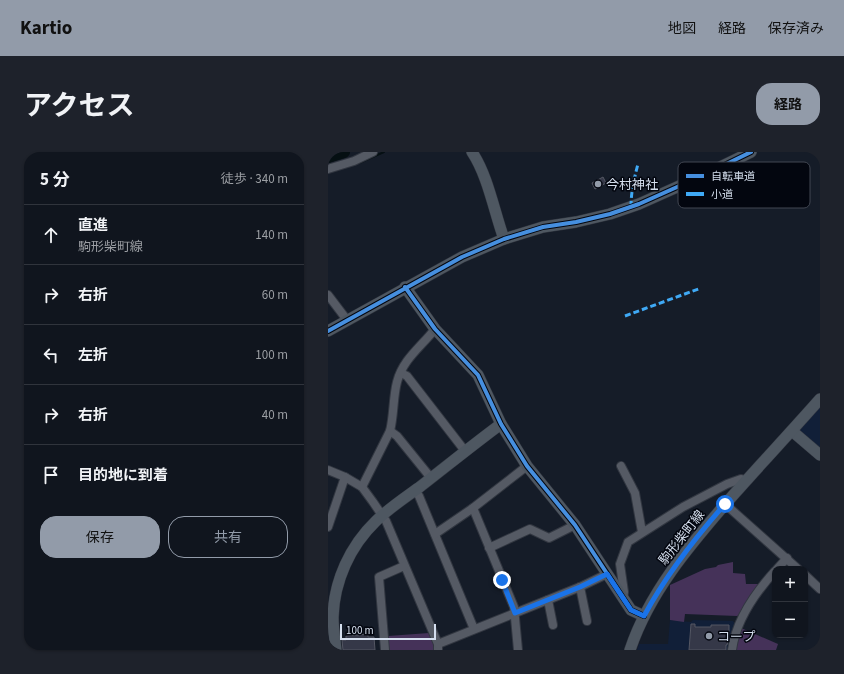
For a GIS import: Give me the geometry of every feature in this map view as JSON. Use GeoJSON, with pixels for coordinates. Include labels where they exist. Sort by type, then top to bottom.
{"type":"FeatureCollection","features":[{"type":"Feature","properties":{"kind":"street"},"geometry":{"type":"LineString","coordinates":[[328,169],[354,161],[373,152]]}},
{"type":"Feature","properties":{"kind":"street"},"geometry":{"type":"LineString","coordinates":[[472,152],[484,176],[504,239]]}},
{"type":"Feature","properties":{"kind":"street"},"geometry":{"type":"LineString","coordinates":[[731,162],[751,152]]}},
{"type":"Feature","properties":{"kind":"street"},"geometry":{"type":"LineString","coordinates":[[328,332],[405,287],[462,257],[504,239],[543,227],[576,222],[610,214],[639,204],[678,187]]}},
{"type":"Feature","properties":{"kind":"street"},"geometry":{"type":"LineString","coordinates":[[405,287],[435,330],[478,375],[501,424],[527,466],[575,526],[631,610],[644,616]]}},
{"type":"Feature","properties":{"kind":"street"},"geometry":{"type":"LineString","coordinates":[[328,295],[347,320]]}},
{"type":"Feature","properties":{"kind":"street"},"geometry":{"type":"LineString","coordinates":[[362,487],[390,431],[397,383],[406,362],[435,330]]}},
{"type":"Feature","properties":{"kind":"street"},"geometry":{"type":"LineString","coordinates":[[401,373],[407,376],[465,451]]}},
{"type":"Feature","properties":{"kind":"street","name":"駒形柴町線"},"geometry":{"type":"LineString","coordinates":[[630,650],[636,632],[644,616],[682,555],[725,504],[820,399]]}},
{"type":"Feature","properties":{"kind":"street"},"geometry":{"type":"LineString","coordinates":[[336,650],[332,591],[353,550],[369,529],[382,516],[501,424]]}},
{"type":"Feature","properties":{"kind":"street"},"geometry":{"type":"LineString","coordinates":[[390,431],[397,436],[431,478]]}},
{"type":"Feature","properties":{"kind":"street"},"geometry":{"type":"LineString","coordinates":[[792,431],[820,456]]}},
{"type":"Feature","properties":{"kind":"street"},"geometry":{"type":"LineString","coordinates":[[435,534],[473,508],[527,466]]}},
{"type":"Feature","properties":{"kind":"street"},"geometry":{"type":"LineString","coordinates":[[621,466],[635,493],[642,532]]}},
{"type":"Feature","properties":{"kind":"street"},"geometry":{"type":"LineString","coordinates":[[328,470],[346,477],[362,487],[386,521],[438,647],[474,629],[580,587],[607,574]]}},
{"type":"Feature","properties":{"kind":"street"},"geometry":{"type":"LineString","coordinates":[[328,527],[346,477]]}},
{"type":"Feature","properties":{"kind":"street"},"geometry":{"type":"LineString","coordinates":[[623,599],[624,592],[620,564],[628,542],[683,507],[726,484],[741,479],[746,481]]}},
{"type":"Feature","properties":{"kind":"street"},"geometry":{"type":"LineString","coordinates":[[415,491],[419,496],[474,629]]}},
{"type":"Feature","properties":{"kind":"street"},"geometry":{"type":"LineString","coordinates":[[725,504],[795,566]]}},
{"type":"Feature","properties":{"kind":"street"},"geometry":{"type":"LineString","coordinates":[[473,508],[515,613],[518,650]]}},
{"type":"Feature","properties":{"kind":"street"},"geometry":{"type":"LineString","coordinates":[[488,548],[530,529],[549,538],[575,526]]}},
{"type":"Feature","properties":{"kind":"street"},"geometry":{"type":"LineString","coordinates":[[780,566],[787,558]]}},
{"type":"Feature","properties":{"kind":"street"},"geometry":{"type":"LineString","coordinates":[[385,650],[379,576],[404,566]]}},
{"type":"Feature","properties":{"kind":"street"},"geometry":{"type":"LineString","coordinates":[[732,650],[742,618],[750,603],[772,574]]}},
{"type":"Feature","properties":{"kind":"street"},"geometry":{"type":"LineString","coordinates":[[808,578],[820,589]]}},
{"type":"Feature","properties":{"kind":"street"},"geometry":{"type":"LineString","coordinates":[[580,587],[587,621]]}},
{"type":"Feature","properties":{"kind":"street"},"geometry":{"type":"LineString","coordinates":[[548,600],[553,625]]}},
{"type":"Feature","properties":{"kind":"shaded area"},"geometry":{"type":"Polygon","coordinates":[[[820,406],[820,449],[799,430],[820,406]]]}},
{"type":"Feature","properties":{"kind":"shaded area"},"geometry":{"type":"Polygon","coordinates":[[[733,562],[733,573],[745,574],[746,584],[760,584],[739,615],[685,614],[684,622],[670,620],[670,585],[705,569],[733,562]]]}},
{"type":"Feature","properties":{"kind":"shaded area"},"geometry":{"type":"Polygon","coordinates":[[[670,620],[691,622],[693,620],[733,621],[735,624],[728,650],[637,650],[639,644],[668,644],[670,620]]]}},
{"type":"Feature","properties":{"kind":"shaded area"},"geometry":{"type":"Polygon","coordinates":[[[741,628],[778,644],[776,650],[735,650],[741,628]]]}},
{"type":"Feature","properties":{"kind":"shaded area"},"geometry":{"type":"Polygon","coordinates":[[[429,633],[435,645],[435,650],[389,650],[388,636],[429,633]]]}},
{"type":"Feature","properties":{"kind":"building","name":"今村神社"},"geometry":{"type":"Polygon","coordinates":[[[603,177],[606,183],[595,189],[592,183],[603,177]]]}},
{"type":"Feature","properties":{"kind":"building","name":"コープ"},"geometry":{"type":"Polygon","coordinates":[[[691,624],[695,624],[695,627],[729,625],[729,637],[726,650],[689,650],[691,624]]]}},
{"type":"Feature","properties":{"kind":"building"},"geometry":{"type":"Polygon","coordinates":[[[368,634],[368,637],[374,637],[375,650],[343,650],[342,640],[346,640],[346,636],[368,634]]]}},
{"type":"Feature","properties":{"kind":"waterway"},"geometry":{"type":"LineString","coordinates":[[328,157],[344,152]]}},
{"type":"Feature","properties":{"kind":"waterway"},"geometry":{"type":"LineString","coordinates":[[359,163],[384,152]]}},
{"type":"Feature","properties":{"kind":"marked path"},"geometry":{"type":"LineString","coordinates":[[631,207],[633,186],[638,164]]}},
{"type":"Feature","properties":{"kind":"marked path"},"geometry":{"type":"LineString","coordinates":[[625,316],[701,288]]}},
{"type":"Feature","properties":{"kind":"cycle path"},"geometry":{"type":"LineString","coordinates":[[731,162],[751,152]]}},
{"type":"Feature","properties":{"kind":"cycle path"},"geometry":{"type":"LineString","coordinates":[[328,331],[462,257],[504,239],[543,227],[576,222],[610,214],[639,204],[678,187]]}},
{"type":"Feature","properties":{"kind":"cycle path"},"geometry":{"type":"LineString","coordinates":[[405,287],[435,329],[478,375],[501,424],[527,466],[575,525],[631,610],[644,616]]}},
{"type":"Feature","properties":{"kind":"place","name":"今村神社"},"geometry":{"type":"Point","coordinates":[598,184]}},
{"type":"Feature","properties":{"kind":"place","name":"コープ"},"geometry":{"type":"Point","coordinates":[709,636]}},
{"type":"Feature","properties":{"kind":"route"},"geometry":{"type":"LineString","coordinates":[[502,580],[514,607],[515,613],[580,587],[607,574],[631,610],[644,616],[682,555],[725,504]]}}]}
